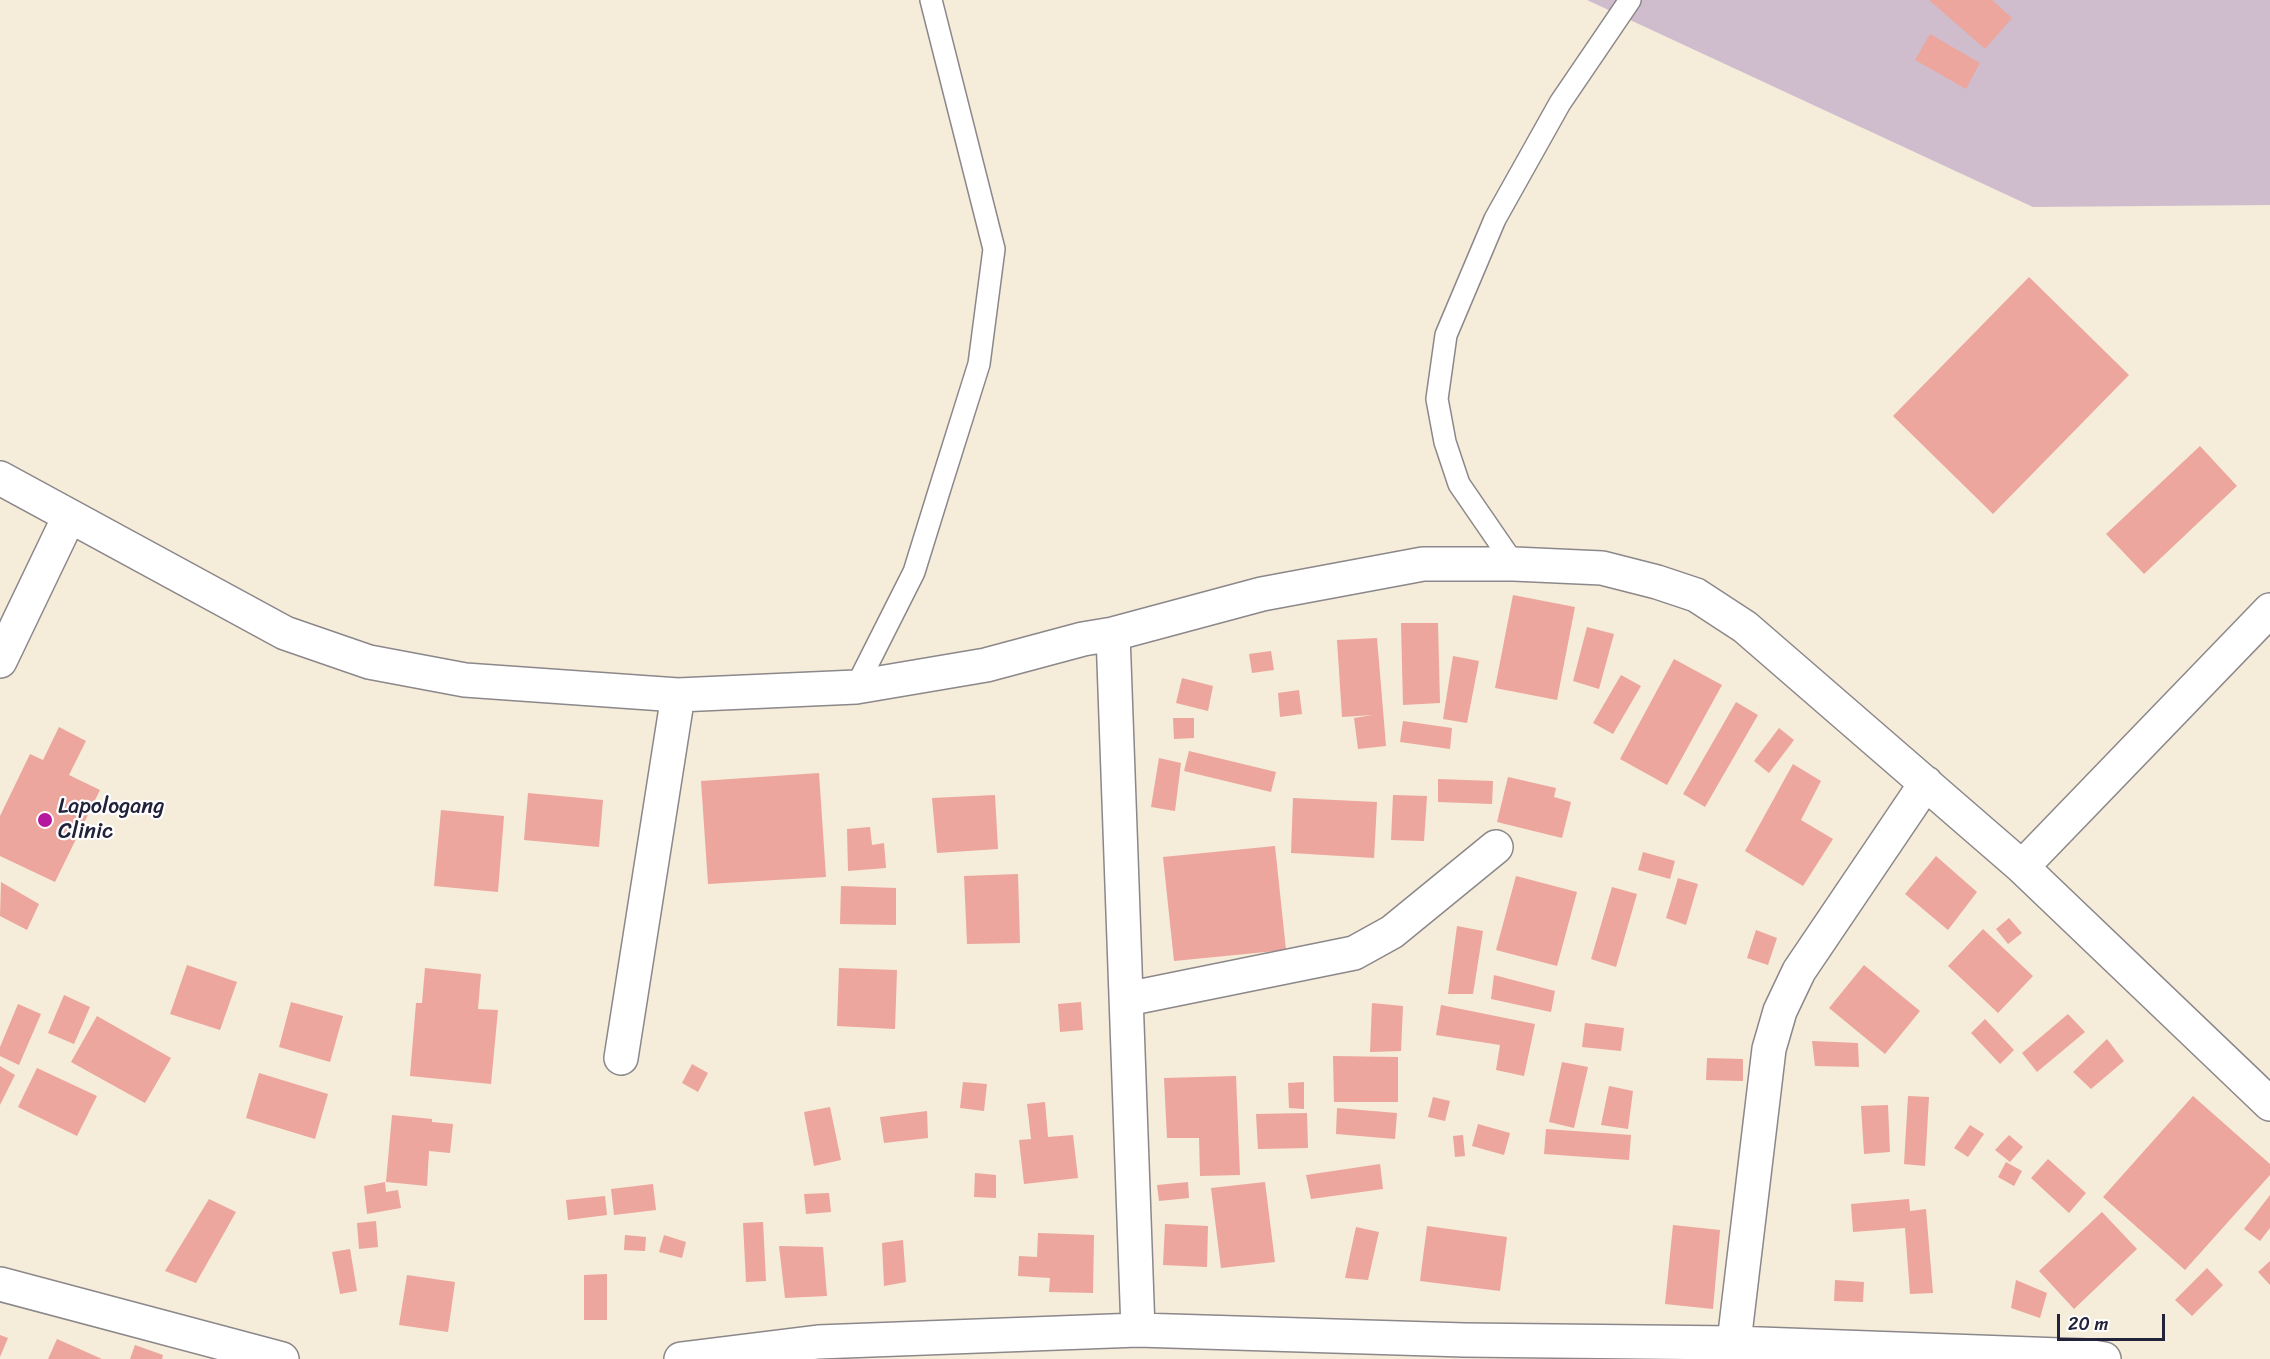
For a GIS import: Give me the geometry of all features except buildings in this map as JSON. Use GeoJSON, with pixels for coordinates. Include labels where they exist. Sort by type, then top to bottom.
{"type":"FeatureCollection","features":[{"type":"Feature","properties":{"kind":"street"},"geometry":{"type":"LineString","coordinates":[[0,478],[285,633],[369,662],[465,680],[678,695],[855,687],[986,666],[1262,594],[1423,564],[1514,564],[1602,568],[1656,582],[1696,595],[1745,627],[2022,867],[2270,1104]]}},
{"type":"Feature","properties":{"kind":"street"},"geometry":{"type":"LineString","coordinates":[[0,661],[69,517]]}},
{"type":"Feature","properties":{"kind":"street"},"geometry":{"type":"LineString","coordinates":[[2022,867],[2270,610]]}},
{"type":"Feature","properties":{"kind":"street"},"geometry":{"type":"LineString","coordinates":[[1113,634],[1138,1330]]}},
{"type":"Feature","properties":{"kind":"street"},"geometry":{"type":"LineString","coordinates":[[621,1058],[678,695]]}},
{"type":"Feature","properties":{"kind":"street"},"geometry":{"type":"LineString","coordinates":[[1733,1351],[1769,1049],[1780,1011],[1799,971],[1926,783]]}},
{"type":"Feature","properties":{"kind":"street"},"geometry":{"type":"LineString","coordinates":[[1126,999],[1354,953],[1392,932],[1496,847]]}},
{"type":"Feature","properties":{"kind":"street"},"geometry":{"type":"LineString","coordinates":[[0,1284],[282,1359]]}},
{"type":"Feature","properties":{"kind":"street"},"geometry":{"type":"LineString","coordinates":[[681,1359],[1138,1330],[1463,1349],[2087,1356],[2104,1359]]}},
{"type":"Feature","properties":{"kind":"lane"},"geometry":{"type":"LineString","coordinates":[[855,687],[914,572],[979,364],[994,249],[931,0]]}},
{"type":"Feature","properties":{"kind":"lane"},"geometry":{"type":"LineString","coordinates":[[1514,564],[1459,484],[1445,442],[1437,399],[1446,334],[1495,219],[1560,104],[1630,0]]}},
{"type":"Feature","properties":{"kind":"shaded area"},"geometry":{"type":"Polygon","coordinates":[[[1587,0],[2270,0],[2270,205],[2033,207],[1587,0]]]}},
{"type":"Feature","properties":{"kind":"place","name":"Lapologang Clinic"},"geometry":{"type":"Point","coordinates":[45,820]}}]}
